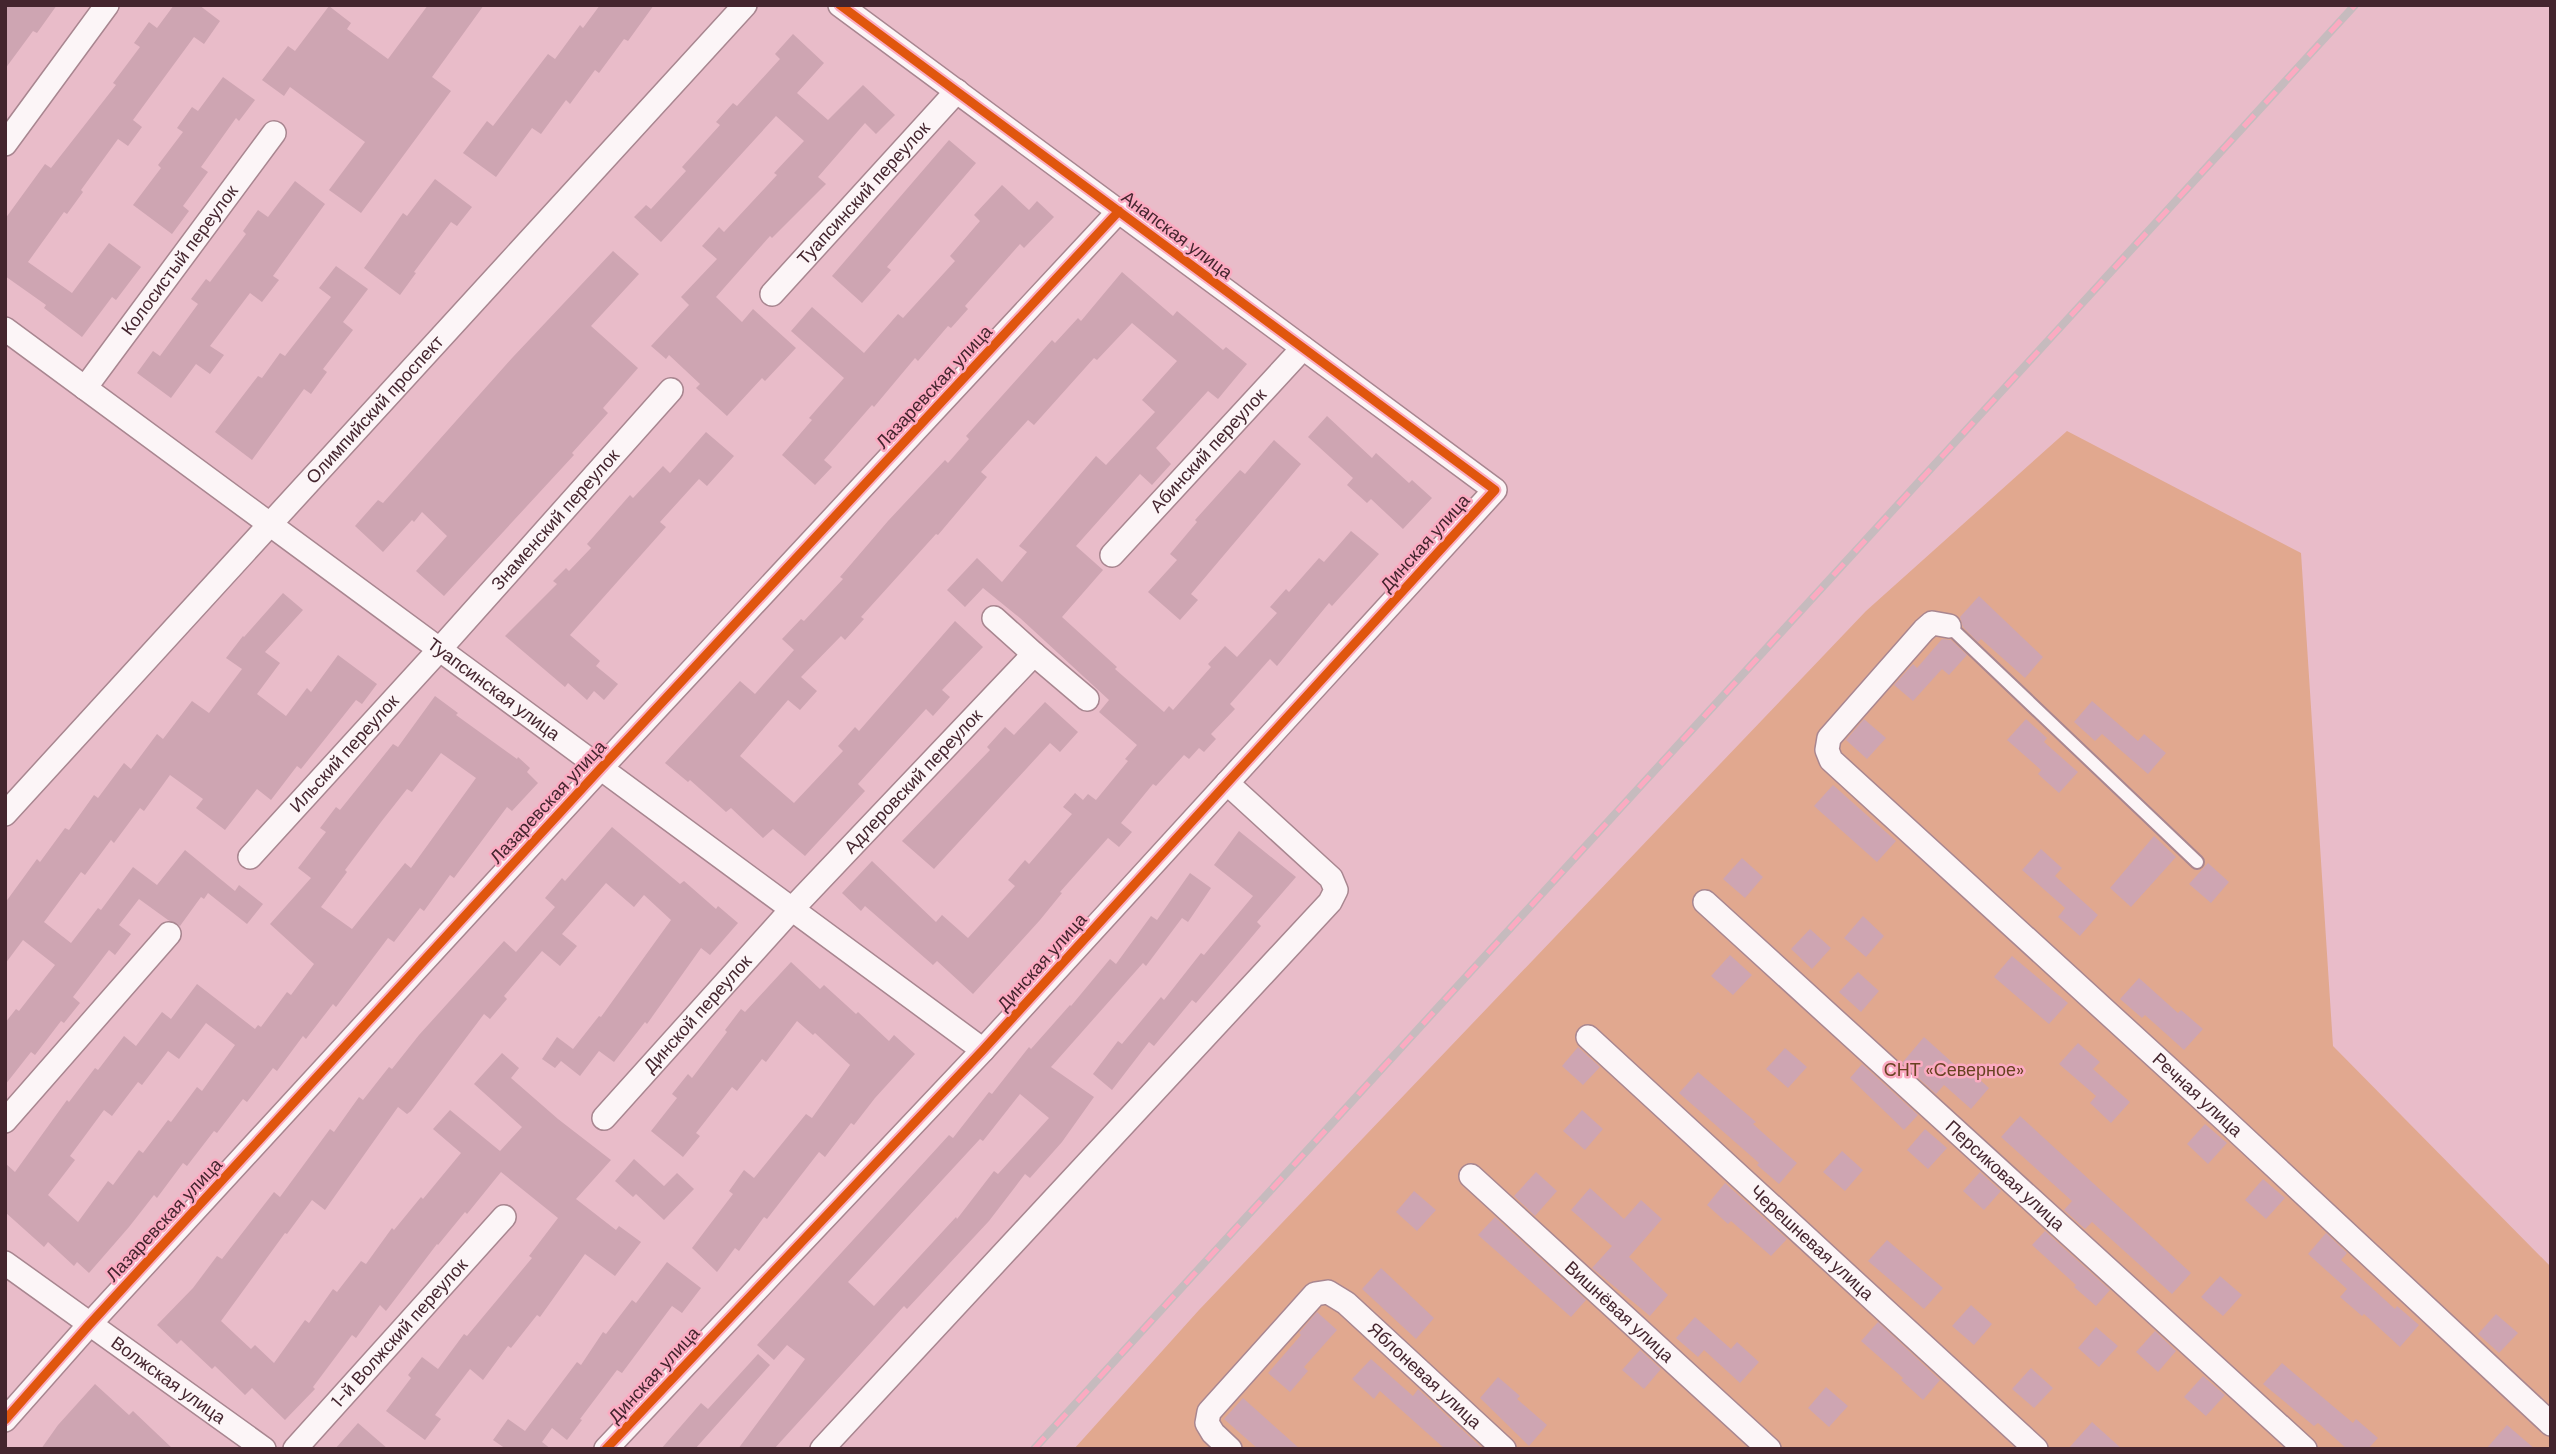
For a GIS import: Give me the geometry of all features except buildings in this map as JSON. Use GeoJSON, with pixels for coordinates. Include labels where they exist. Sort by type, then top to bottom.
{"type":"FeatureCollection","features":[{"type":"Feature","properties":{"kind":"street"},"geometry":{"type":"LineString","coordinates":[[5,144],[107,5]]}},
{"type":"Feature","properties":{"kind":"street","name":"Олимпийский проспект"},"geometry":{"type":"LineString","coordinates":[[5,814],[745,5]]}},
{"type":"Feature","properties":{"kind":"street","name":"Анапская улица"},"geometry":{"type":"LineString","coordinates":[[840,5],[1495,490]]}},
{"type":"Feature","properties":{"kind":"street","name":"Туапсинский переулок"},"geometry":{"type":"LineString","coordinates":[[772,294],[957,91]]}},
{"type":"Feature","properties":{"kind":"street","name":"Колосистый переулок"},"geometry":{"type":"LineString","coordinates":[[85,388],[274,133]]}},
{"type":"Feature","properties":{"kind":"street","name":"Лазаревская улица"},"geometry":{"type":"LineString","coordinates":[[5,1420],[601,768],[1119,211]]}},
{"type":"Feature","properties":{"kind":"street","name":"Туапсинская улица"},"geometry":{"type":"LineString","coordinates":[[5,329],[983,1050]]}},
{"type":"Feature","properties":{"kind":"street","name":"Абинский переулок"},"geometry":{"type":"LineString","coordinates":[[1112,555],[1303,348]]}},
{"type":"Feature","properties":{"kind":"street","name":"Знаменский переулок"},"geometry":{"type":"LineString","coordinates":[[439,650],[671,390]]}},
{"type":"Feature","properties":{"kind":"street","name":"Динская улица"},"geometry":{"type":"LineString","coordinates":[[606,1449],[983,1050],[1495,490]]}},
{"type":"Feature","properties":{"kind":"street"},"geometry":{"type":"LineString","coordinates":[[994,618],[1087,699]]}},
{"type":"Feature","properties":{"kind":"street","name":"Речная улица"},"geometry":{"type":"LineString","coordinates":[[1949,626],[1932,623],[1924,630],[1829,738],[1827,750],[1831,760],[2226,1121],[2551,1424]]}},
{"type":"Feature","properties":{"kind":"street","name":"Ильский переулок"},"geometry":{"type":"LineString","coordinates":[[250,857],[439,650]]}},
{"type":"Feature","properties":{"kind":"street","name":"Адлеровский переулок"},"geometry":{"type":"LineString","coordinates":[[792,909],[1034,654]]}},
{"type":"Feature","properties":{"kind":"street"},"geometry":{"type":"LineString","coordinates":[[822,1449],[1330,902],[1336,890],[1331,878],[1227,783]]}},
{"type":"Feature","properties":{"kind":"street","name":"Персиковая улица"},"geometry":{"type":"LineString","coordinates":[[1705,902],[2305,1449]]}},
{"type":"Feature","properties":{"kind":"street","name":"Динской переулок"},"geometry":{"type":"LineString","coordinates":[[604,1118],[792,909]]}},
{"type":"Feature","properties":{"kind":"street"},"geometry":{"type":"LineString","coordinates":[[5,1121],[169,934]]}},
{"type":"Feature","properties":{"kind":"street","name":"Черешневая улица"},"geometry":{"type":"LineString","coordinates":[[1588,1037],[2036,1449]]}},
{"type":"Feature","properties":{"kind":"street","name":"Вишнёвая улица"},"geometry":{"type":"LineString","coordinates":[[1471,1175],[1769,1449]]}},
{"type":"Feature","properties":{"kind":"street","name":"1-й Волжский переулок"},"geometry":{"type":"LineString","coordinates":[[295,1449],[504,1217]]}},
{"type":"Feature","properties":{"kind":"street","name":"Волжская улица"},"geometry":{"type":"LineString","coordinates":[[5,1263],[264,1449]]}},
{"type":"Feature","properties":{"kind":"street","name":"Яблоневая улица"},"geometry":{"type":"LineString","coordinates":[[1230,1449],[1213,1433],[1207,1423],[1214,1405],[1315,1294],[1328,1292],[1346,1303],[1504,1449]]}},
{"type":"Feature","properties":{"kind":"lane"},"geometry":{"type":"LineString","coordinates":[[1949,626],[2197,862]]}},
{"type":"Feature","properties":{"kind":"green space","name":"СНТ «Северное»"},"geometry":{"type":"Polygon","coordinates":[[[2067,431],[2301,553],[2333,1046],[2551,1267],[2551,1449],[1074,1449],[1199,1310],[1866,611],[2067,431]]]}},
{"type":"Feature","properties":{"kind":"railway"},"geometry":{"type":"LineString","coordinates":[[1034,1449],[2355,5]]}},
{"type":"Feature","properties":{"kind":"cycle path"},"geometry":{"type":"LineString","coordinates":[[606,1449],[983,1050],[1495,490],[840,5]]}},
{"type":"Feature","properties":{"kind":"cycle path"},"geometry":{"type":"LineString","coordinates":[[5,1420],[601,768],[1119,211]]}}]}
